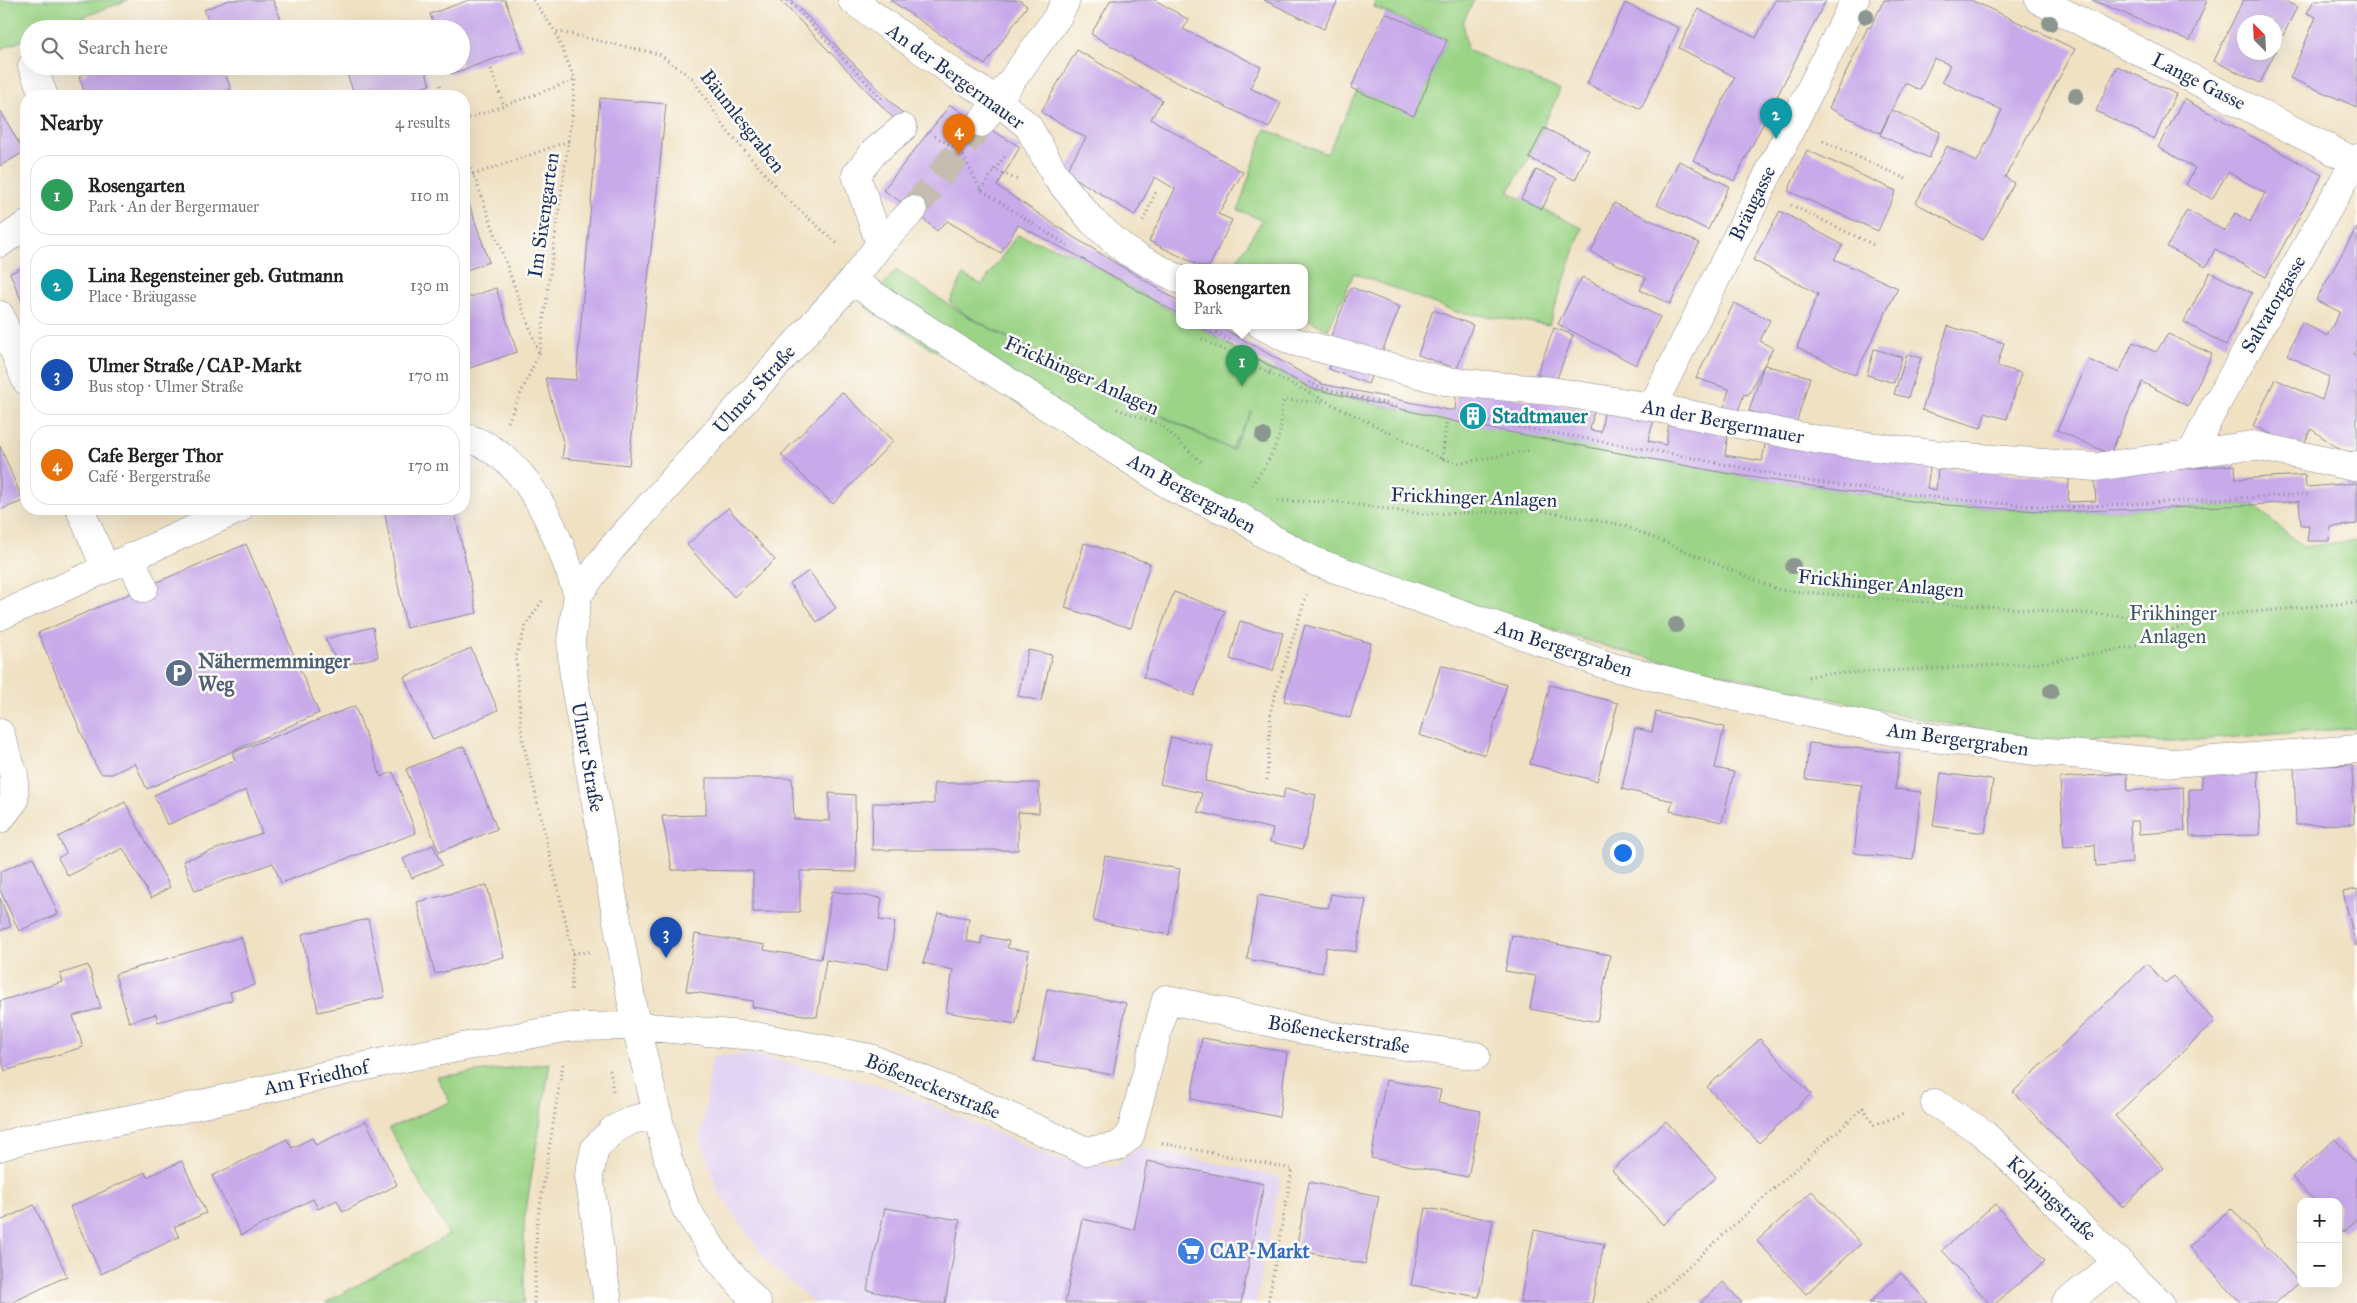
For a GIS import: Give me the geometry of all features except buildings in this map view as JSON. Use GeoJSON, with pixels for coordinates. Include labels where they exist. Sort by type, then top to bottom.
{"type":"FeatureCollection","features":[{"type":"Feature","properties":{"kind":"street","name":"An der Bergermauer"},"geometry":{"type":"LineString","coordinates":[[852,0],[958,76],[998,101],[1028,126],[1056,178],[1092,222],[1128,252],[1176,278]]}},
{"type":"Feature","properties":{"kind":"street"},"geometry":{"type":"LineString","coordinates":[[981,123],[1066,0]]}},
{"type":"Feature","properties":{"kind":"street","name":"Bräugasse"},"geometry":{"type":"LineString","coordinates":[[1652,407],[1790,126],[1855,0]]}},
{"type":"Feature","properties":{"kind":"street","name":"Lange Gasse"},"geometry":{"type":"LineString","coordinates":[[2039,0],[2356,161]]}},
{"type":"Feature","properties":{"kind":"street"},"geometry":{"type":"LineString","coordinates":[[35,75],[42,90]]}},
{"type":"Feature","properties":{"kind":"street"},"geometry":{"type":"LineString","coordinates":[[880,244],[856,175],[874,152],[903,128]]}},
{"type":"Feature","properties":{"kind":"street","name":"Salvatorgasse"},"geometry":{"type":"LineString","coordinates":[[2192,452],[2215,406],[2356,161]]}},
{"type":"Feature","properties":{"kind":"street","name":"Ulmer Straße"},"geometry":{"type":"LineString","coordinates":[[757,1303],[721,1262],[686,1208],[668,1159],[636,1026],[574,681],[570,640],[578,595],[611,549],[858,273],[880,244],[913,210]]}},
{"type":"Feature","properties":{"kind":"street"},"geometry":{"type":"LineString","coordinates":[[0,243],[20,230]]}},
{"type":"Feature","properties":{"kind":"street","name":"Am Bergergraben"},"geometry":{"type":"LineString","coordinates":[[858,273],[1177,490],[1242,518],[1264,534],[1316,562],[1609,666],[1744,699],[1910,735],[2036,751],[2173,763],[2357,749]]}},
{"type":"Feature","properties":{"kind":"street"},"geometry":{"type":"LineString","coordinates":[[0,315],[20,366]]}},
{"type":"Feature","properties":{"kind":"street","name":"An der Bergermauer"},"geometry":{"type":"LineString","coordinates":[[1269,329],[1292,341],[1445,381],[1551,391],[1652,407],[1819,440],[1941,455],[2096,467],[2252,445],[2354,467],[2357,466]]}},
{"type":"Feature","properties":{"kind":"street"},"geometry":{"type":"LineString","coordinates":[[470,440],[495,452],[522,476],[548,519],[578,595]]}},
{"type":"Feature","properties":{"kind":"street"},"geometry":{"type":"LineString","coordinates":[[83,515],[106,569]]}},
{"type":"Feature","properties":{"kind":"street"},"geometry":{"type":"LineString","coordinates":[[0,616],[226,515]]}},
{"type":"Feature","properties":{"kind":"street"},"geometry":{"type":"LineString","coordinates":[[130,558],[144,588]]}},
{"type":"Feature","properties":{"kind":"street"},"geometry":{"type":"LineString","coordinates":[[0,733],[14,775],[14,801],[0,819]]}},
{"type":"Feature","properties":{"kind":"street","name":"Bößeneckerstraße"},"geometry":{"type":"LineString","coordinates":[[636,1026],[755,1036],[870,1058],[970,1099],[1086,1151],[1117,1147],[1130,1136],[1166,999],[1326,1035],[1476,1056]]}},
{"type":"Feature","properties":{"kind":"street","name":"Am Friedhof"},"geometry":{"type":"LineString","coordinates":[[0,1147],[24,1139],[172,1110],[388,1061],[570,1027],[636,1026]]}},
{"type":"Feature","properties":{"kind":"street","name":"Kolpingstraße"},"geometry":{"type":"LineString","coordinates":[[1934,1103],[1982,1132],[2119,1261],[2160,1303]]}},
{"type":"Feature","properties":{"kind":"street"},"geometry":{"type":"LineString","coordinates":[[608,1303],[589,1176],[594,1148],[613,1130],[632,1120],[658,1114]]}},
{"type":"Feature","properties":{"kind":"street"},"geometry":{"type":"LineString","coordinates":[[2066,1303],[2119,1261]]}},
{"type":"Feature","properties":{"kind":"path"},"geometry":{"type":"LineString","coordinates":[[533,0],[555,32]]}},
{"type":"Feature","properties":{"kind":"path"},"geometry":{"type":"LineString","coordinates":[[788,0],[887,104]]}},
{"type":"Feature","properties":{"kind":"path","name":"Im Sixengarten"},"geometry":{"type":"LineString","coordinates":[[495,452],[540,354],[569,141],[575,80],[555,32]]}},
{"type":"Feature","properties":{"kind":"path","name":"Bäumlesgraben"},"geometry":{"type":"LineString","coordinates":[[555,32],[659,54],[692,78],[728,132],[787,199],[858,273]]}},
{"type":"Feature","properties":{"kind":"path"},"geometry":{"type":"LineString","coordinates":[[491,69],[504,106]]}},
{"type":"Feature","properties":{"kind":"path"},"geometry":{"type":"LineString","coordinates":[[470,118],[575,80]]}},
{"type":"Feature","properties":{"kind":"path"},"geometry":{"type":"LineString","coordinates":[[440,85],[442,90]]}},
{"type":"Feature","properties":{"kind":"path"},"geometry":{"type":"LineString","coordinates":[[1790,126],[1906,179]]}},
{"type":"Feature","properties":{"kind":"path"},"geometry":{"type":"LineString","coordinates":[[930,133],[960,152],[981,190],[1075,251]]}},
{"type":"Feature","properties":{"kind":"path"},"geometry":{"type":"LineString","coordinates":[[473,175],[569,141]]}},
{"type":"Feature","properties":{"kind":"path","name":"Im Sixengarten"},"geometry":{"type":"LineString","coordinates":[[470,166],[540,354]]}},
{"type":"Feature","properties":{"kind":"path"},"geometry":{"type":"LineString","coordinates":[[1759,190],[1876,246]]}},
{"type":"Feature","properties":{"kind":"path"},"geometry":{"type":"LineString","coordinates":[[1202,339],[1324,402],[1442,459],[1461,463],[1531,450]]}},
{"type":"Feature","properties":{"kind":"path"},"geometry":{"type":"LineString","coordinates":[[1247,493],[1267,463],[1280,432],[1280,408],[1284,400],[1324,402]]}},
{"type":"Feature","properties":{"kind":"path","name":"Frickhinger Anlagen"},"geometry":{"type":"LineString","coordinates":[[1114,408],[1161,425],[1205,466]]}},
{"type":"Feature","properties":{"kind":"path"},"geometry":{"type":"LineString","coordinates":[[1442,459],[1448,419]]}},
{"type":"Feature","properties":{"kind":"path","name":"Frickhinger Anlagen"},"geometry":{"type":"LineString","coordinates":[[1271,501],[1339,502],[1422,514],[1542,511],[1623,525],[1779,590],[2153,618],[2201,617],[2357,602]]}},
{"type":"Feature","properties":{"kind":"path"},"geometry":{"type":"LineString","coordinates":[[1267,780],[1271,708],[1316,562]]}},
{"type":"Feature","properties":{"kind":"path"},"geometry":{"type":"LineString","coordinates":[[534,1303],[537,1224],[570,1027],[573,953],[522,737],[516,657],[526,625],[568,567]]}},
{"type":"Feature","properties":{"kind":"path","name":"Frickhinger Anlagen"},"geometry":{"type":"LineString","coordinates":[[1803,678],[1822,674],[2041,663],[2131,647],[2201,617]]}},
{"type":"Feature","properties":{"kind":"path"},"geometry":{"type":"LineString","coordinates":[[609,1067],[621,1126]]}},
{"type":"Feature","properties":{"kind":"path"},"geometry":{"type":"LineString","coordinates":[[1648,1303],[1863,1108],[1874,1125],[1934,1103]]}},
{"type":"Feature","properties":{"kind":"path"},"geometry":{"type":"LineString","coordinates":[[1130,1136],[1292,1169],[1268,1303]]}},
{"type":"Feature","properties":{"kind":"shaded area"},"geometry":{"type":"Polygon","coordinates":[[[752,1054],[897,1090],[1054,1158],[1115,1167],[1140,1147],[1281,1177],[1256,1303],[815,1303],[771,1267],[717,1190],[701,1139],[712,1057],[752,1054]]]}},
{"type":"Feature","properties":{"kind":"green space"},"geometry":{"type":"Polygon","coordinates":[[[0,0],[128,0],[76,20],[20,20],[20,41],[0,49],[0,0]]]}},
{"type":"Feature","properties":{"kind":"green space"},"geometry":{"type":"Polygon","coordinates":[[[1377,0],[1474,0],[1463,22],[1467,50],[1560,90],[1529,158],[1508,192],[1582,228],[1549,325],[1456,312],[1354,273],[1328,330],[1308,320],[1308,264],[1235,264],[1262,220],[1238,210],[1265,129],[1327,154],[1358,91],[1414,115],[1447,40],[1374,7],[1377,0]]]}},
{"type":"Feature","properties":{"kind":"green space","name":"Frikhinger Anlagen"},"geometry":{"type":"Polygon","coordinates":[[[1017,235],[1076,255],[1176,314],[1176,329],[1202,329],[1271,370],[1267,378],[1274,369],[1310,388],[1383,406],[1730,474],[1932,504],[2054,512],[2253,505],[2304,547],[2357,540],[2357,728],[2171,742],[2040,739],[1920,719],[1621,651],[1253,538],[1184,506],[865,307],[896,270],[965,315],[1069,372],[1232,450],[1252,411],[1231,449],[1069,371],[966,315],[950,302],[963,275],[982,285],[1017,235]]]}},
{"type":"Feature","properties":{"kind":"green space"},"geometry":{"type":"Polygon","coordinates":[[[550,1063],[524,1222],[524,1303],[325,1303],[449,1235],[389,1128],[450,1102],[437,1077],[550,1063]]]}},
{"type":"Feature","properties":{"kind":"tunnel"},"geometry":{"type":"LineString","coordinates":[[913,210],[981,123]]}},
{"type":"Feature","properties":{"kind":"place","name":"Lina Regensteiner geb. Gutmann"},"geometry":{"type":"Point","coordinates":[1776,139]}},
{"type":"Feature","properties":{"kind":"place","name":"Cafe Berger Thor"},"geometry":{"type":"Point","coordinates":[959,155]}},
{"type":"Feature","properties":{"kind":"place","name":"Rosengarten"},"geometry":{"type":"Point","coordinates":[1242,386]}},
{"type":"Feature","properties":{"kind":"place","name":"Stadtmauer"},"geometry":{"type":"Point","coordinates":[1473,416]}},
{"type":"Feature","properties":{"kind":"place","name":"Nähermemminger Weg"},"geometry":{"type":"Point","coordinates":[179,673]}},
{"type":"Feature","properties":{"kind":"place","name":"Ulmer Straße / CAP-Markt"},"geometry":{"type":"Point","coordinates":[666,958]}},
{"type":"Feature","properties":{"kind":"place","name":"CAP-Markt"},"geometry":{"type":"Point","coordinates":[1191,1251]}}]}
